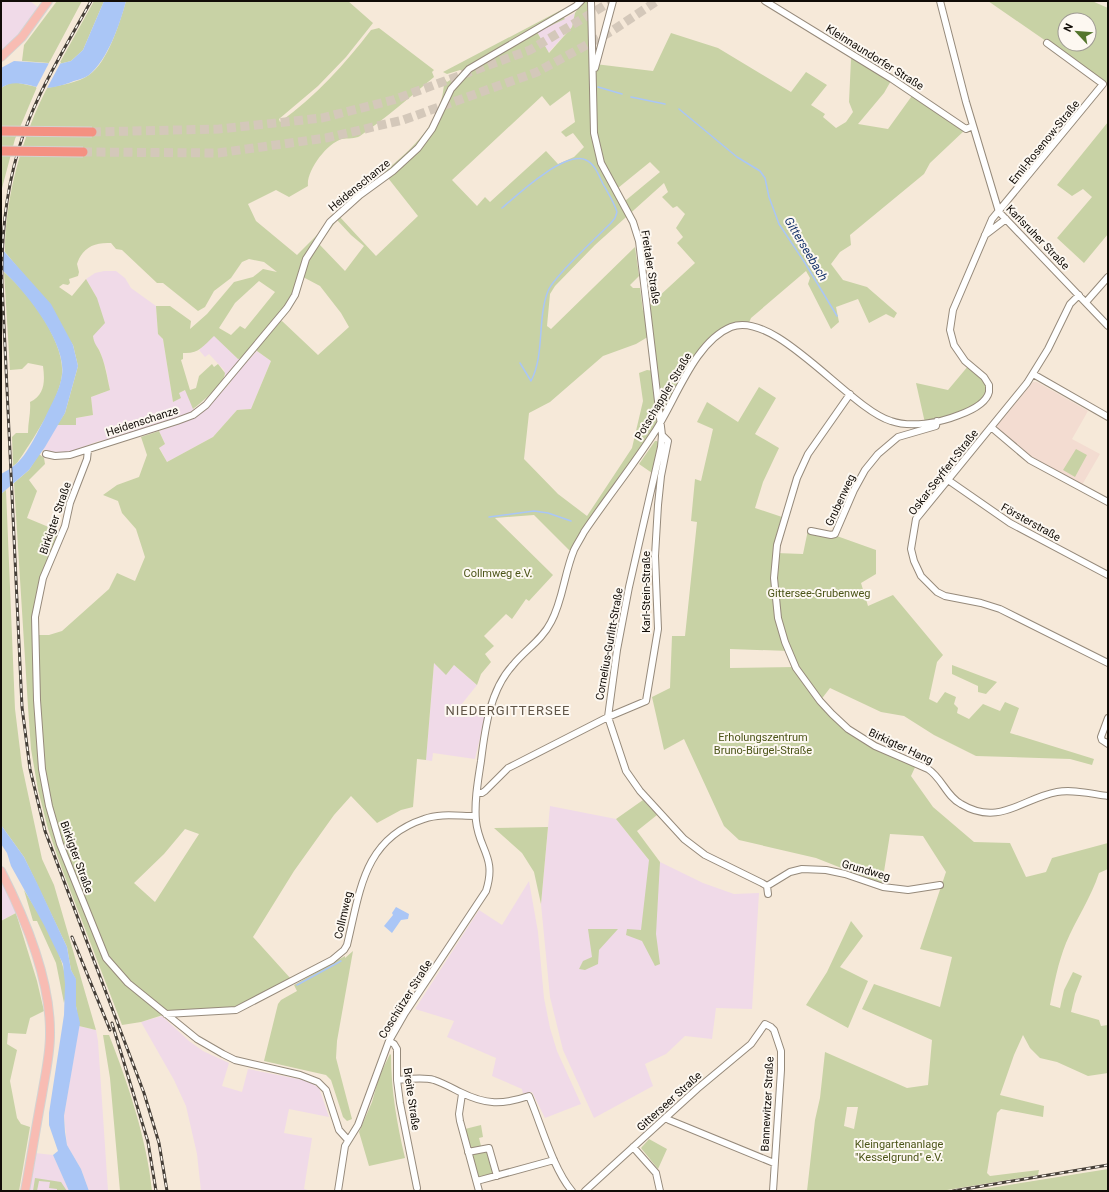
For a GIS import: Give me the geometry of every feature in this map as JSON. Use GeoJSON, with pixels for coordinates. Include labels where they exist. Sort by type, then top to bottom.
{"type":"FeatureCollection","features":[{"type":"Feature","properties":{"kind":"highway"},"geometry":{"type":"LineString","coordinates":[[1,131],[92,132]]}},
{"type":"Feature","properties":{"kind":"highway"},"geometry":{"type":"LineString","coordinates":[[1,151],[83,152]]}},
{"type":"Feature","properties":{"kind":"main road"},"geometry":{"type":"LineString","coordinates":[[1,57],[22,37],[48,1]]}},
{"type":"Feature","properties":{"kind":"main road"},"geometry":{"type":"LineString","coordinates":[[1,871],[18,905],[29,935],[47,996],[50,1022],[49,1049],[25,1191]]}},
{"type":"Feature","properties":{"kind":"street","name":"Heidenschanze"},"geometry":{"type":"LineString","coordinates":[[46,454],[62,456],[88,450],[177,422],[193,415],[206,405],[287,308],[295,295],[306,259],[330,222],[360,195],[393,171],[418,148],[432,129],[451,89],[459,78],[469,69],[558,17],[576,6],[581,1]]}},
{"type":"Feature","properties":{"kind":"street","name":"Freitaler Straße"},"geometry":{"type":"LineString","coordinates":[[591,1],[590,36],[595,141],[600,163],[633,222],[639,241],[661,424]]}},
{"type":"Feature","properties":{"kind":"street"},"geometry":{"type":"LineString","coordinates":[[593,74],[613,1]]}},
{"type":"Feature","properties":{"kind":"street","name":"Kleinnaundorfer Straße"},"geometry":{"type":"LineString","coordinates":[[765,1],[888,76],[966,129],[973,126]]}},
{"type":"Feature","properties":{"kind":"street","name":"Karlsruher Straße"},"geometry":{"type":"LineString","coordinates":[[940,1],[966,102],[999,212],[1108,326]]}},
{"type":"Feature","properties":{"kind":"street","name":"Emil-Rosenow-Straße"},"geometry":{"type":"LineString","coordinates":[[999,212],[1104,84],[1047,43]]}},
{"type":"Feature","properties":{"kind":"street","name":"Potschappler Straße"},"geometry":{"type":"LineString","coordinates":[[476,824],[475,816],[482,753],[489,717],[499,684],[513,664],[543,635],[549,626],[557,610],[574,550],[584,532],[661,424],[681,383],[699,356],[722,332],[736,325],[755,327],[779,339],[803,355],[874,413],[891,422],[907,424],[937,420],[954,417],[970,410],[984,401],[989,392],[989,385],[984,377],[965,361],[957,351],[950,330],[953,310],[992,219],[999,212]]}},
{"type":"Feature","properties":{"kind":"street"},"geometry":{"type":"LineString","coordinates":[[985,235],[1006,220]]}},
{"type":"Feature","properties":{"kind":"street"},"geometry":{"type":"LineString","coordinates":[[1086,302],[1108,277]]}},
{"type":"Feature","properties":{"kind":"street","name":"Oskar-Seyffert-Straße"},"geometry":{"type":"LineString","coordinates":[[1078,295],[1070,304],[1048,349],[1033,374],[915,522],[911,543],[912,557],[925,581],[934,590],[945,596],[981,603],[1000,609],[1108,663]]}},
{"type":"Feature","properties":{"kind":"street"},"geometry":{"type":"LineString","coordinates":[[1033,374],[1108,417]]}},
{"type":"Feature","properties":{"kind":"street","name":"Birkigter Hang"},"geometry":{"type":"LineString","coordinates":[[850,394],[806,459],[797,478],[777,545],[774,578],[778,618],[792,660],[828,710],[854,733],[875,746],[934,773],[951,797],[963,806],[986,812],[1009,810],[1045,795],[1063,791],[1108,796]]}},
{"type":"Feature","properties":{"kind":"street","name":"Grubenweg"},"geometry":{"type":"LineString","coordinates":[[811,531],[831,535],[835,534],[854,490],[865,470],[878,454],[898,437],[936,426],[937,420]]}},
{"type":"Feature","properties":{"kind":"street","name":"Cornelius-Gurlitt-Straße"},"geometry":{"type":"LineString","coordinates":[[661,424],[661,446],[629,587],[611,688],[608,716],[626,771],[640,791],[684,839],[705,855],[767,886]]}},
{"type":"Feature","properties":{"kind":"street"},"geometry":{"type":"LineString","coordinates":[[991,427],[1030,460],[1108,502]]}},
{"type":"Feature","properties":{"kind":"street","name":"Karl-Stein-Straße"},"geometry":{"type":"LineString","coordinates":[[477,793],[486,791],[504,772],[516,764],[608,716],[642,704],[646,700],[658,630],[656,556],[658,512],[661,476],[668,441],[662,435]]}},
{"type":"Feature","properties":{"kind":"street","name":"Birkigter Straße"},"geometry":{"type":"LineString","coordinates":[[88,450],[87,459],[70,503],[65,526],[43,578],[35,617],[37,700],[42,769],[49,806],[60,844],[106,958],[128,983],[202,1043],[235,1060],[300,1075],[318,1082],[326,1090],[339,1130],[348,1140]]}},
{"type":"Feature","properties":{"kind":"street","name":"Försterstraße"},"geometry":{"type":"LineString","coordinates":[[948,480],[1010,523],[1108,575]]}},
{"type":"Feature","properties":{"kind":"street"},"geometry":{"type":"LineString","coordinates":[[1108,718],[1102,734],[1102,740],[1108,744]]}},
{"type":"Feature","properties":{"kind":"street","name":"Collmweg"},"geometry":{"type":"LineString","coordinates":[[166,1014],[236,1010],[332,960],[344,950],[347,944],[361,882],[372,859],[383,844],[398,832],[424,819],[450,815],[475,816]]}},
{"type":"Feature","properties":{"kind":"street","name":"Coschützer Straße"},"geometry":{"type":"LineString","coordinates":[[338,1191],[343,1154],[348,1140],[358,1125],[389,1041],[405,1013],[486,891],[490,874],[490,864],[476,824]]}},
{"type":"Feature","properties":{"kind":"street","name":"Grundweg"},"geometry":{"type":"LineString","coordinates":[[767,886],[790,872],[802,869],[826,870],[846,874],[883,888],[908,890],[940,885]]}},
{"type":"Feature","properties":{"kind":"street"},"geometry":{"type":"LineString","coordinates":[[767,886],[768,894]]}},
{"type":"Feature","properties":{"kind":"street","name":"Gitterseer Straße"},"geometry":{"type":"LineString","coordinates":[[585,1191],[666,1117],[751,1044],[765,1024]]}},
{"type":"Feature","properties":{"kind":"street","name":"Bannewitzer Straße"},"geometry":{"type":"LineString","coordinates":[[765,1024],[774,1030],[781,1058],[781,1083],[773,1191]]}},
{"type":"Feature","properties":{"kind":"street","name":"Breite Straße"},"geometry":{"type":"LineString","coordinates":[[389,1041],[394,1044],[397,1049],[397,1080],[400,1103],[417,1175],[417,1189]]}},
{"type":"Feature","properties":{"kind":"street"},"geometry":{"type":"LineString","coordinates":[[397,1080],[426,1078],[436,1080],[462,1094],[485,1102],[500,1104],[529,1096],[554,1160],[565,1183],[572,1191]]}},
{"type":"Feature","properties":{"kind":"street"},"geometry":{"type":"LineString","coordinates":[[462,1094],[459,1114],[479,1191]]}},
{"type":"Feature","properties":{"kind":"street"},"geometry":{"type":"LineString","coordinates":[[666,1117],[669,1120],[774,1163]]}},
{"type":"Feature","properties":{"kind":"street"},"geometry":{"type":"LineString","coordinates":[[633,1147],[656,1173],[660,1191]]}},
{"type":"Feature","properties":{"kind":"street"},"geometry":{"type":"LineString","coordinates":[[468,1152],[489,1148],[497,1176]]}},
{"type":"Feature","properties":{"kind":"street"},"geometry":{"type":"LineString","coordinates":[[477,1181],[554,1160]]}},
{"type":"Feature","properties":{"kind":"shaded area"},"geometry":{"type":"Polygon","coordinates":[[[1,1],[30,1],[39,8],[19,35],[1,53],[1,1]]]}},
{"type":"Feature","properties":{"kind":"shaded area"},"geometry":{"type":"Polygon","coordinates":[[[575,13],[572,27],[548,53],[537,32],[575,13]]]}},
{"type":"Feature","properties":{"kind":"shaded area"},"geometry":{"type":"Polygon","coordinates":[[[116,271],[125,278],[131,288],[156,306],[158,334],[163,339],[173,402],[179,393],[186,390],[194,410],[182,417],[116,439],[99,441],[66,453],[51,452],[42,449],[57,425],[75,425],[76,418],[93,415],[91,397],[110,390],[106,369],[99,349],[94,345],[93,336],[97,298],[86,279],[95,273],[116,271]]]}},
{"type":"Feature","properties":{"kind":"shaded area"},"geometry":{"type":"Polygon","coordinates":[[[214,335],[238,359],[243,358],[247,362],[257,351],[271,361],[251,409],[237,410],[213,437],[167,462],[159,447],[165,444],[159,431],[179,424],[205,410],[231,382],[225,376],[224,370],[209,354],[205,357],[199,350],[214,335]]]}},
{"type":"Feature","properties":{"kind":"shaded area"},"geometry":{"type":"Polygon","coordinates":[[[1033,382],[1037,382],[1088,411],[1072,439],[1100,454],[1082,485],[1031,456],[996,427],[1033,382]]]}},
{"type":"Feature","properties":{"kind":"shaded area"},"geometry":{"type":"Polygon","coordinates":[[[434,663],[446,674],[454,665],[477,685],[461,705],[460,712],[485,717],[475,759],[433,753],[432,761],[426,760],[434,663]]]}},
{"type":"Feature","properties":{"kind":"shaded area"},"geometry":{"type":"Polygon","coordinates":[[[550,806],[616,819],[649,860],[660,862],[703,883],[734,894],[759,893],[752,1009],[716,1008],[712,1039],[685,1036],[666,1054],[645,1064],[653,1086],[594,1118],[563,1050],[550,997],[541,904],[550,806]]]}},
{"type":"Feature","properties":{"kind":"shaded area"},"geometry":{"type":"Polygon","coordinates":[[[1,879],[17,912],[1,921],[1,879]]]}},
{"type":"Feature","properties":{"kind":"shaded area"},"geometry":{"type":"Polygon","coordinates":[[[529,881],[538,932],[544,998],[550,1028],[557,1051],[581,1104],[545,1118],[532,1092],[523,1094],[522,1089],[492,1076],[496,1058],[447,1037],[454,1021],[415,1009],[479,910],[502,925],[529,881]]]}},
{"type":"Feature","properties":{"kind":"shaded area"},"geometry":{"type":"Polygon","coordinates":[[[162,1016],[189,1041],[203,1051],[229,1063],[222,1086],[242,1092],[248,1069],[308,1081],[319,1088],[329,1117],[289,1109],[284,1133],[312,1138],[304,1189],[311,1191],[201,1191],[197,1154],[186,1106],[174,1080],[141,1022],[162,1016]]]}},
{"type":"Feature","properties":{"kind":"shaded area"},"geometry":{"type":"Polygon","coordinates":[[[79,1026],[96,1030],[98,1041],[108,1191],[89,1191],[81,1169],[67,1145],[64,1116],[79,1026]]]}},
{"type":"Feature","properties":{"kind":"shaded area"},"geometry":{"type":"Polygon","coordinates":[[[35,1153],[53,1155],[69,1191],[29,1191],[35,1153]]]}},
{"type":"Feature","properties":{"kind":"green space"},"geometry":{"type":"Polygon","coordinates":[[[57,1],[82,1],[49,63],[22,61],[24,45],[57,1]]]}},
{"type":"Feature","properties":{"kind":"green space"},"geometry":{"type":"Polygon","coordinates":[[[94,1],[104,1],[83,50],[71,61],[59,64],[94,1]]]}},
{"type":"Feature","properties":{"kind":"green space"},"geometry":{"type":"Polygon","coordinates":[[[126,1],[348,1],[373,23],[346,57],[318,86],[279,119],[280,122],[306,101],[329,79],[371,30],[379,28],[434,70],[432,72],[434,77],[389,115],[360,136],[342,139],[330,146],[319,158],[310,173],[308,186],[289,197],[276,190],[248,204],[256,221],[297,255],[323,229],[295,292],[278,317],[243,358],[238,359],[214,336],[197,351],[183,353],[183,359],[181,360],[190,390],[196,388],[199,376],[212,364],[214,367],[218,364],[225,373],[217,387],[193,409],[185,390],[179,393],[181,398],[173,402],[163,339],[158,334],[156,306],[170,306],[191,321],[190,329],[207,314],[234,282],[253,277],[263,269],[277,272],[264,262],[249,259],[242,262],[231,278],[214,291],[205,307],[198,311],[163,283],[157,283],[122,250],[116,249],[111,243],[94,245],[85,250],[79,258],[77,264],[79,272],[78,276],[69,279],[70,283],[68,285],[63,284],[59,287],[72,296],[86,279],[97,298],[105,323],[93,336],[103,359],[110,390],[91,397],[93,415],[76,418],[76,425],[57,425],[65,413],[78,366],[73,345],[24,275],[5,252],[8,210],[23,147],[47,88],[80,80],[96,69],[102,61],[117,30],[126,1]],[[259,281],[235,303],[219,328],[231,335],[240,326],[245,329],[275,292],[259,281]]]}},
{"type":"Feature","properties":{"kind":"green space","name":"Collmweg e.V."},"geometry":{"type":"Polygon","coordinates":[[[583,1],[593,1],[595,64],[653,71],[671,33],[718,48],[791,92],[806,72],[827,85],[811,105],[825,114],[823,117],[836,128],[846,122],[853,112],[849,102],[851,59],[854,55],[892,79],[884,93],[858,124],[888,129],[914,93],[966,129],[930,163],[924,174],[850,235],[851,245],[840,252],[831,264],[843,280],[867,287],[897,313],[894,318],[886,314],[869,323],[858,299],[836,307],[839,322],[831,329],[808,284],[810,278],[806,271],[751,318],[748,325],[726,329],[699,356],[670,407],[574,551],[569,550],[534,515],[495,518],[553,575],[529,601],[526,599],[512,619],[506,614],[484,636],[494,646],[485,654],[491,662],[481,674],[477,685],[454,665],[446,675],[434,663],[426,760],[417,759],[413,807],[401,810],[377,823],[351,796],[334,815],[294,871],[253,937],[291,979],[234,1007],[199,1012],[166,1014],[141,1022],[122,1025],[62,869],[48,829],[38,790],[31,749],[14,483],[29,470],[39,454],[44,458],[45,464],[29,480],[37,491],[27,518],[63,533],[43,578],[34,635],[49,635],[62,631],[109,589],[117,573],[135,581],[145,557],[136,529],[122,513],[118,501],[103,495],[117,485],[139,477],[147,455],[141,437],[159,431],[165,444],[159,448],[167,462],[213,437],[237,410],[251,409],[271,361],[257,351],[257,349],[280,322],[282,321],[318,355],[349,327],[341,313],[320,286],[303,277],[309,260],[322,237],[339,216],[376,256],[418,216],[388,178],[420,148],[450,95],[466,73],[537,32],[549,53],[572,27],[575,13],[583,1]],[[570,91],[550,106],[542,96],[452,180],[477,206],[485,197],[490,202],[546,151],[558,164],[574,157],[584,147],[573,133],[566,137],[561,132],[575,122],[570,91]],[[650,162],[618,188],[625,201],[660,172],[650,162]],[[664,183],[595,245],[555,286],[550,294],[547,326],[551,329],[635,247],[639,276],[630,285],[633,288],[640,288],[643,311],[695,263],[677,243],[683,237],[676,228],[685,214],[677,206],[673,208],[662,197],[668,192],[664,183]],[[337,220],[319,244],[345,271],[364,246],[337,220]],[[651,335],[636,344],[603,356],[550,402],[529,413],[524,459],[558,494],[587,516],[632,448],[643,401],[639,373],[647,370],[654,371],[651,335]],[[185,829],[164,854],[134,883],[155,902],[199,834],[185,829]]]}},
{"type":"Feature","properties":{"kind":"green space"},"geometry":{"type":"Polygon","coordinates":[[[988,1],[1092,1],[1108,8],[1108,84],[1062,52],[1097,52],[1097,12],[1057,12],[1057,49],[988,1]]]}},
{"type":"Feature","properties":{"kind":"green space"},"geometry":{"type":"Polygon","coordinates":[[[572,7],[464,71],[460,70],[447,74],[443,72],[563,9],[572,7]]]}},
{"type":"Feature","properties":{"kind":"green space"},"geometry":{"type":"Polygon","coordinates":[[[563,17],[565,19],[537,32],[563,17]]]}},
{"type":"Feature","properties":{"kind":"green space"},"geometry":{"type":"Polygon","coordinates":[[[458,75],[432,125],[420,142],[386,175],[384,172],[416,143],[433,120],[443,93],[444,78],[447,82],[458,75]]]}},
{"type":"Feature","properties":{"kind":"green space"},"geometry":{"type":"Polygon","coordinates":[[[14,82],[37,87],[15,139],[1,192],[1,88],[14,82]]]}},
{"type":"Feature","properties":{"kind":"green space"},"geometry":{"type":"Polygon","coordinates":[[[1108,122],[1108,234],[1084,263],[1057,238],[1092,197],[1083,189],[1072,196],[1057,185],[1108,122]]]}},
{"type":"Feature","properties":{"kind":"green space"},"geometry":{"type":"Polygon","coordinates":[[[4,272],[34,304],[51,332],[58,347],[62,374],[57,395],[51,407],[23,454],[13,466],[12,437],[16,433],[28,433],[30,402],[39,396],[43,387],[44,377],[43,366],[28,363],[22,369],[10,370],[4,272]]]}},
{"type":"Feature","properties":{"kind":"green space"},"geometry":{"type":"Polygon","coordinates":[[[969,365],[984,377],[989,392],[970,410],[925,423],[916,383],[948,390],[969,365]]]}},
{"type":"Feature","properties":{"kind":"green space"},"geometry":{"type":"Polygon","coordinates":[[[759,387],[776,398],[755,434],[779,448],[763,482],[755,508],[785,518],[776,553],[803,554],[808,530],[834,535],[876,550],[876,574],[861,583],[868,606],[893,595],[943,655],[937,662],[929,699],[937,703],[945,692],[956,697],[954,704],[958,708],[957,713],[969,719],[983,704],[1000,711],[1005,702],[1019,708],[1010,733],[1094,759],[1092,765],[1070,759],[976,756],[934,735],[904,716],[881,712],[830,688],[820,701],[864,740],[917,763],[911,776],[933,807],[974,842],[1010,843],[1026,877],[1046,872],[1052,858],[1108,843],[1108,869],[1099,873],[1092,891],[1066,943],[1058,966],[1050,1005],[1060,1008],[1064,990],[1073,972],[1082,976],[1075,994],[1071,1012],[1099,1020],[1101,1026],[1108,1025],[1108,1073],[1088,1076],[1057,1062],[1040,1058],[1030,1048],[1023,1035],[1014,1055],[1000,1095],[1044,1106],[1043,1117],[1001,1109],[997,1113],[987,1173],[990,1176],[1039,1170],[1038,1175],[941,1191],[807,1191],[825,1052],[907,1088],[928,1085],[932,1040],[862,1009],[874,984],[940,1007],[952,957],[920,949],[946,872],[923,836],[890,834],[882,884],[816,858],[739,840],[724,826],[684,739],[664,750],[652,697],[670,688],[672,636],[685,636],[697,522],[691,521],[695,479],[701,481],[713,429],[697,422],[707,402],[738,422],[759,387]],[[730,649],[730,668],[796,667],[789,651],[730,649]],[[847,1107],[844,1126],[854,1129],[858,1107],[847,1107]]]}},
{"type":"Feature","properties":{"kind":"green space"},"geometry":{"type":"Polygon","coordinates":[[[655,441],[658,443],[652,473],[639,464],[655,441]]]}},
{"type":"Feature","properties":{"kind":"green space"},"geometry":{"type":"Polygon","coordinates":[[[1076,449],[1087,455],[1075,477],[1063,470],[1076,449]]]}},
{"type":"Feature","properties":{"kind":"green space"},"geometry":{"type":"Polygon","coordinates":[[[6,490],[15,709],[22,766],[42,859],[54,885],[96,1030],[79,1026],[76,1006],[76,980],[71,970],[67,947],[24,857],[1,825],[1,494],[6,490]]]}},
{"type":"Feature","properties":{"kind":"green space"},"geometry":{"type":"Polygon","coordinates":[[[952,665],[997,682],[986,694],[978,692],[978,686],[952,674],[952,665]]]}},
{"type":"Feature","properties":{"kind":"green space"},"geometry":{"type":"Polygon","coordinates":[[[643,800],[657,815],[637,831],[660,862],[656,934],[660,964],[655,966],[642,941],[626,935],[627,929],[641,930],[649,860],[616,819],[643,800]]]}},
{"type":"Feature","properties":{"kind":"green space"},"geometry":{"type":"Polygon","coordinates":[[[548,827],[541,904],[534,872],[522,853],[494,828],[548,827]]]}},
{"type":"Feature","properties":{"kind":"green space"},"geometry":{"type":"Polygon","coordinates":[[[24,890],[55,944],[61,960],[65,975],[66,989],[64,1003],[56,963],[37,921],[33,921],[24,890]]]}},
{"type":"Feature","properties":{"kind":"green space"},"geometry":{"type":"Polygon","coordinates":[[[16,913],[37,981],[44,1011],[30,1018],[26,1034],[8,1033],[7,1044],[17,1050],[10,1081],[17,1118],[21,1124],[30,1127],[19,1191],[1,1191],[1,921],[16,913]]]}},
{"type":"Feature","properties":{"kind":"green space"},"geometry":{"type":"Polygon","coordinates":[[[851,921],[863,936],[840,967],[868,981],[848,1028],[806,1005],[827,972],[851,921]]]}},
{"type":"Feature","properties":{"kind":"green space"},"geometry":{"type":"Polygon","coordinates":[[[588,929],[618,929],[599,950],[598,964],[585,970],[579,969],[583,961],[592,957],[588,929]]]}},
{"type":"Feature","properties":{"kind":"green space"},"geometry":{"type":"Polygon","coordinates":[[[353,951],[337,1041],[336,1058],[352,1119],[347,1121],[343,1117],[331,1080],[326,1075],[264,1061],[278,1004],[281,1000],[297,991],[294,985],[345,956],[345,958],[353,951]]]}},
{"type":"Feature","properties":{"kind":"green space"},"geometry":{"type":"Polygon","coordinates":[[[103,1035],[109,1035],[130,1092],[146,1152],[152,1191],[120,1191],[110,1078],[103,1035]]]}},
{"type":"Feature","properties":{"kind":"green space"},"geometry":{"type":"Polygon","coordinates":[[[390,1054],[395,1107],[405,1158],[369,1166],[359,1132],[372,1102],[379,1077],[390,1054]]]}},
{"type":"Feature","properties":{"kind":"green space"},"geometry":{"type":"Polygon","coordinates":[[[481,1125],[483,1137],[479,1138],[481,1146],[469,1148],[465,1129],[481,1125]]]}},
{"type":"Feature","properties":{"kind":"green space"},"geometry":{"type":"Polygon","coordinates":[[[649,1139],[667,1149],[658,1169],[641,1148],[649,1139]]]}},
{"type":"Feature","properties":{"kind":"green space"},"geometry":{"type":"Polygon","coordinates":[[[485,1150],[488,1152],[494,1171],[492,1174],[480,1178],[477,1176],[472,1157],[473,1154],[485,1150]]]}},
{"type":"Feature","properties":{"kind":"green space"},"geometry":{"type":"Polygon","coordinates":[[[1108,1169],[1108,1191],[971,1191],[1108,1169]]]}},
{"type":"Feature","properties":{"kind":"green space"},"geometry":{"type":"Polygon","coordinates":[[[35,1178],[61,1182],[67,1191],[57,1191],[57,1189],[49,1188],[50,1182],[39,1181],[37,1191],[33,1191],[35,1178]]]}},
{"type":"Feature","properties":{"kind":"water"},"geometry":{"type":"Polygon","coordinates":[[[104,1],[126,1],[117,30],[107,51],[96,68],[89,75],[85,78],[51,88],[17,83],[1,88],[1,68],[14,61],[59,64],[71,61],[83,50],[104,1]]]}},
{"type":"Feature","properties":{"kind":"water"},"geometry":{"type":"Polygon","coordinates":[[[1,248],[51,304],[73,345],[78,366],[65,413],[45,447],[29,470],[1,494],[1,474],[20,460],[28,450],[59,387],[62,375],[62,362],[58,348],[42,318],[32,303],[1,269],[1,248]]]}},
{"type":"Feature","properties":{"kind":"water"},"geometry":{"type":"Polygon","coordinates":[[[1,825],[24,857],[37,883],[67,947],[71,970],[76,979],[76,1006],[80,1023],[64,1116],[67,1145],[81,1169],[89,1191],[69,1191],[53,1155],[58,1151],[49,1125],[49,1113],[64,1015],[65,984],[63,964],[44,925],[11,866],[7,853],[1,844],[1,825]]]}},
{"type":"Feature","properties":{"kind":"water"},"geometry":{"type":"Polygon","coordinates":[[[396,907],[409,914],[408,919],[401,920],[392,933],[384,926],[393,915],[392,913],[396,907]]]}},
{"type":"Feature","properties":{"kind":"pier"},"geometry":{"type":"Polygon","coordinates":[[[50,61],[61,62],[46,90],[36,88],[50,61]]]}},
{"type":"Feature","properties":{"kind":"waterway","name":"Gitterseebach"},"geometry":{"type":"LineString","coordinates":[[598,87],[622,94]]}},
{"type":"Feature","properties":{"kind":"waterway","name":"Gitterseebach"},"geometry":{"type":"LineString","coordinates":[[631,97],[665,104]]}},
{"type":"Feature","properties":{"kind":"waterway","name":"Gitterseebach"},"geometry":{"type":"LineString","coordinates":[[679,109],[737,157],[760,171],[765,178],[769,197],[779,224],[837,316]]}},
{"type":"Feature","properties":{"kind":"waterway"},"geometry":{"type":"LineString","coordinates":[[502,208],[530,184],[554,167],[566,161],[577,159],[586,160],[594,167],[613,201],[617,212],[615,218],[610,224],[566,267],[548,291],[543,313],[538,359],[531,381],[520,363]]}},
{"type":"Feature","properties":{"kind":"waterway"},"geometry":{"type":"LineString","coordinates":[[489,517],[534,511],[548,513],[571,521]]}},
{"type":"Feature","properties":{"kind":"waterway"},"geometry":{"type":"LineString","coordinates":[[297,985],[341,961]]}},
{"type":"Feature","properties":{"kind":"tunnel"},"geometry":{"type":"LineString","coordinates":[[92,132],[219,129],[322,118],[393,100],[530,50],[612,1]]}},
{"type":"Feature","properties":{"kind":"tunnel"},"geometry":{"type":"LineString","coordinates":[[83,152],[218,153],[326,138],[403,120],[537,72],[612,31],[657,1]]}},
{"type":"Feature","properties":{"kind":"railway"},"geometry":{"type":"LineString","coordinates":[[91,1],[51,72],[30,117],[16,157],[7,198],[3,240],[2,283],[22,707],[30,769],[45,831],[144,1093],[159,1143],[167,1191]]}},
{"type":"Feature","properties":{"kind":"railway"},"geometry":{"type":"LineString","coordinates":[[72,937],[110,1030]]}},
{"type":"Feature","properties":{"kind":"railway"},"geometry":{"type":"LineString","coordinates":[[112,1023],[148,1142],[156,1191]]}},
{"type":"Feature","properties":{"kind":"railway"},"geometry":{"type":"LineString","coordinates":[[953,1191],[1108,1165]]}},
{"type":"Feature","properties":{"kind":"district","name":"NIEDERGITTERSEE"},"geometry":{"type":"Point","coordinates":[508,710]}},
{"type":"Feature","properties":{"kind":"park label","name":"Gittersee-Grubenweg"},"geometry":{"type":"Point","coordinates":[819,593]}},
{"type":"Feature","properties":{"kind":"park label","name":"Erholungszentrum Bruno-Bürgel-Straße"},"geometry":{"type":"Point","coordinates":[763,743]}},
{"type":"Feature","properties":{"kind":"park label","name":"Kleingartenanlage \"Kesselgrund\" e.V."},"geometry":{"type":"Point","coordinates":[899,1150]}}]}
